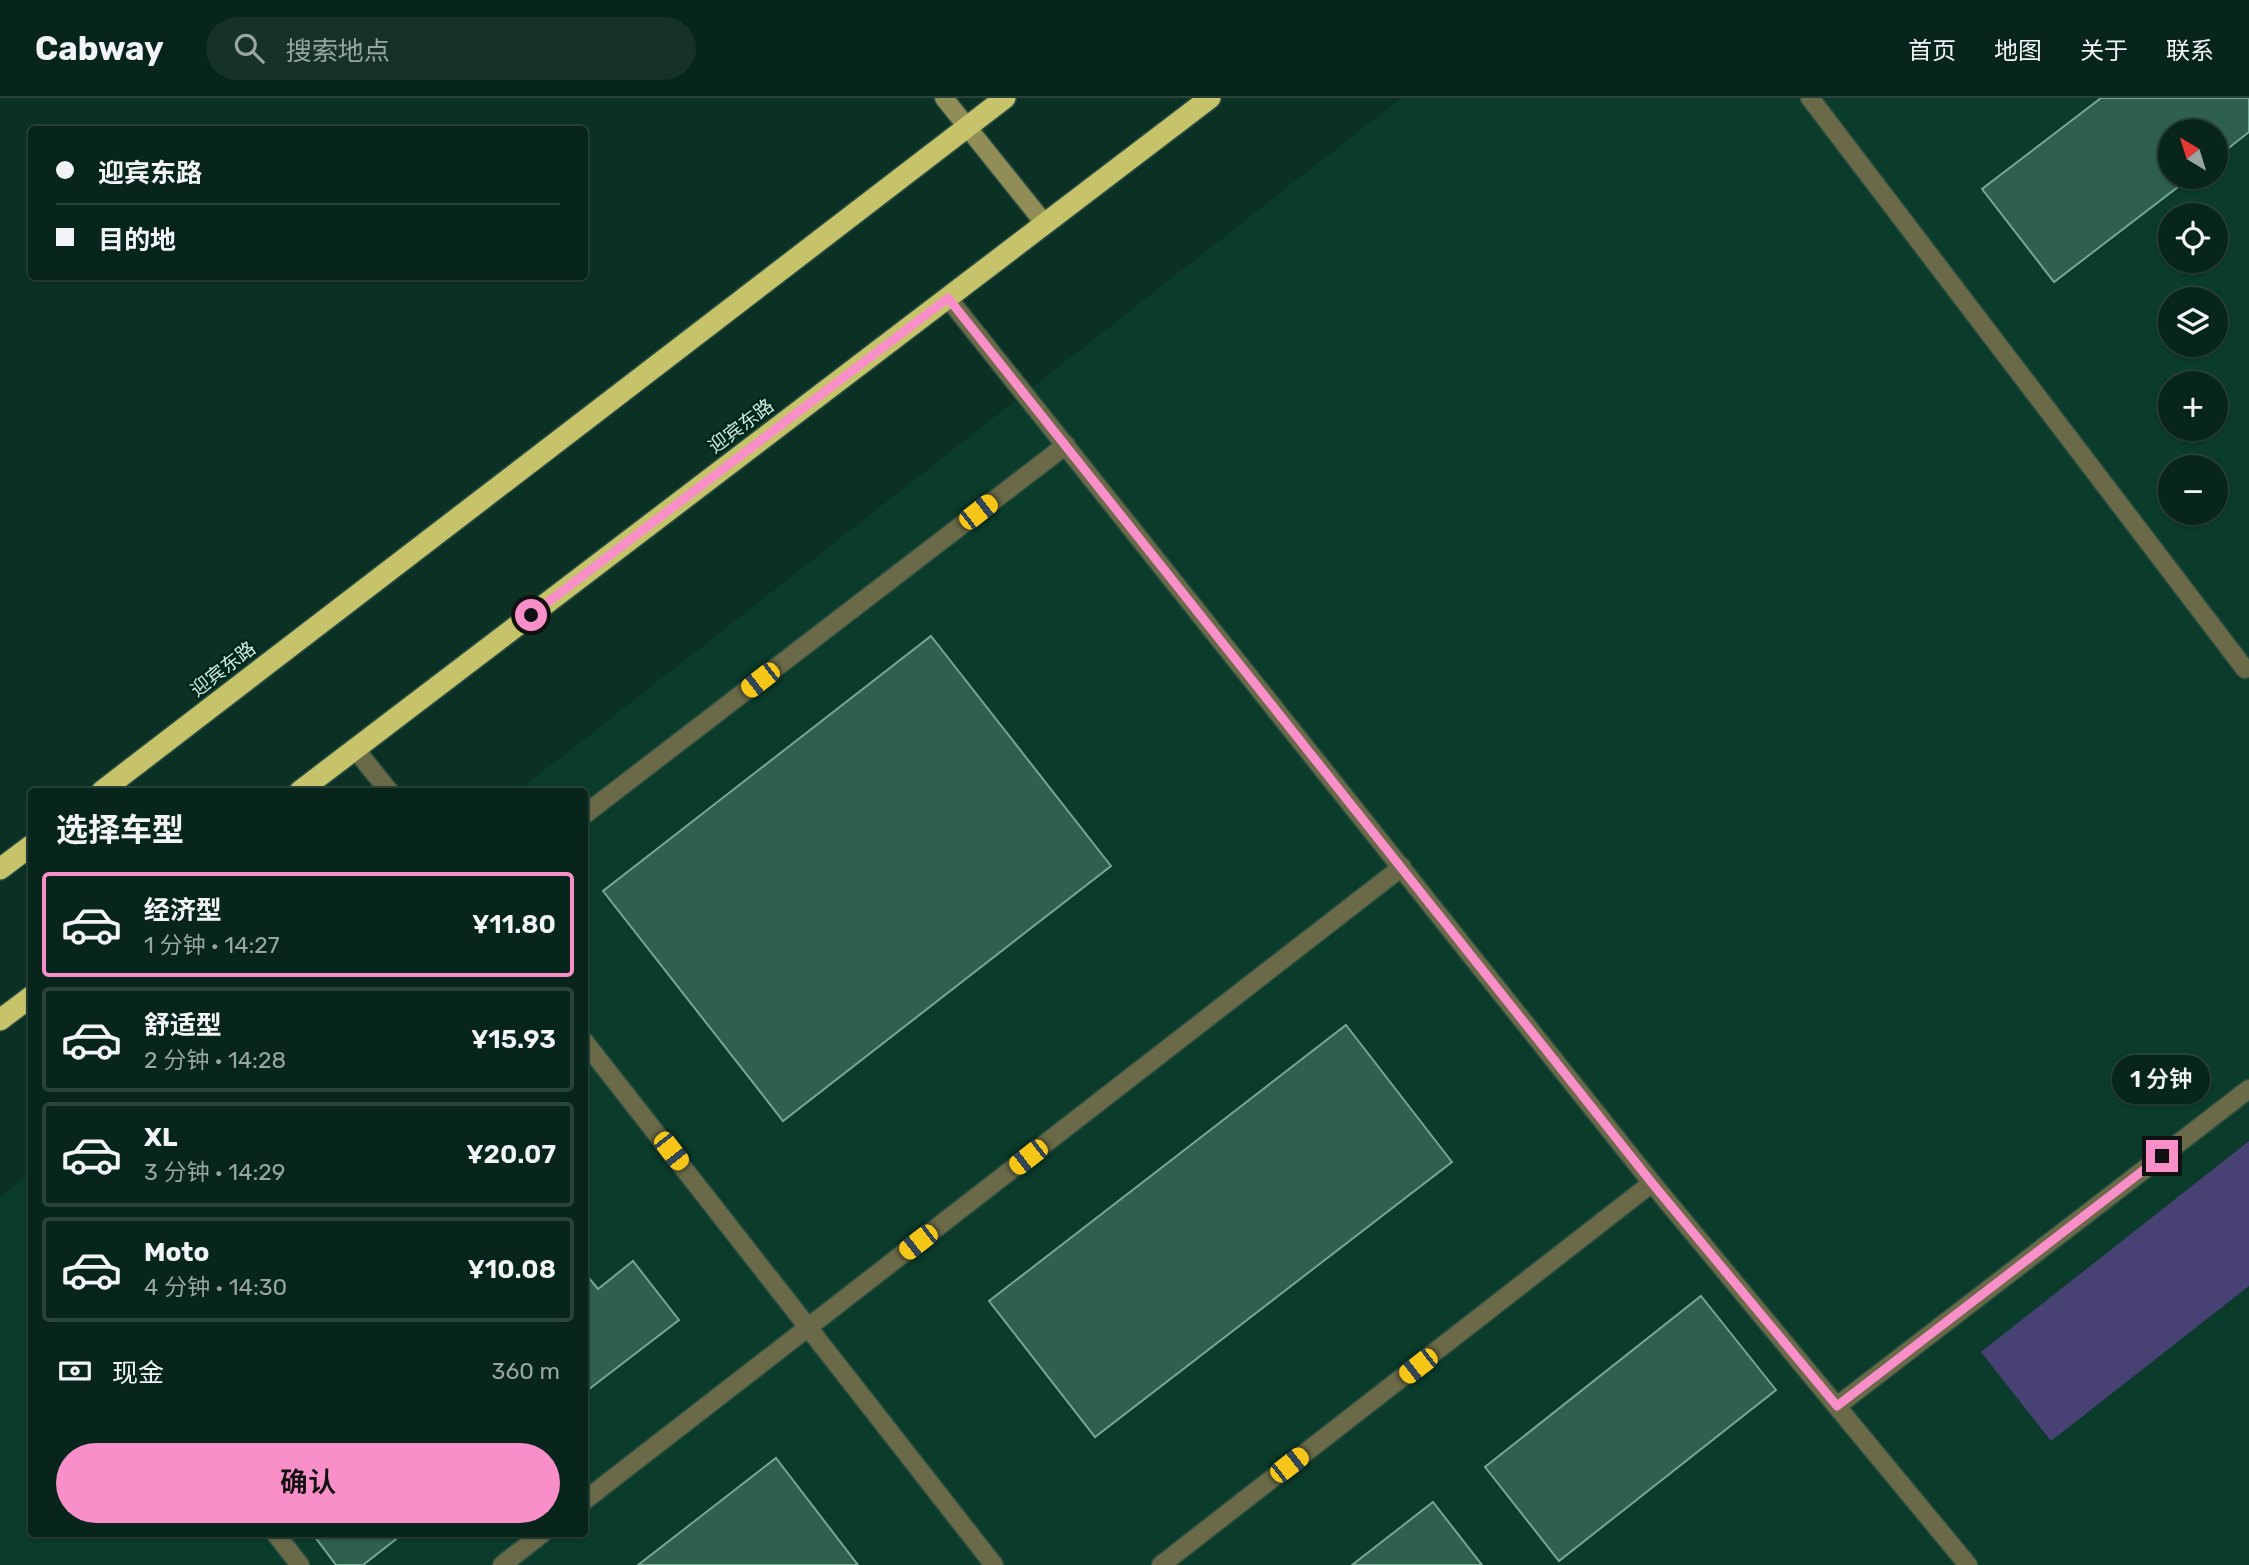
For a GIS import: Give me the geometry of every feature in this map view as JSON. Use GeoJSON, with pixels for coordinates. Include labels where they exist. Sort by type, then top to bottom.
{"type":"FeatureCollection","features":[{"type":"Feature","properties":{"kind":"highway","name":"迎宾东路"},"geometry":{"type":"LineString","coordinates":[[106,788],[1005,98]]}},
{"type":"Feature","properties":{"kind":"highway","name":"迎宾东路"},"geometry":{"type":"LineString","coordinates":[[304,788],[1210,98]]}},
{"type":"Feature","properties":{"kind":"highway"},"geometry":{"type":"LineString","coordinates":[[0,869],[28,848]]}},
{"type":"Feature","properties":{"kind":"highway"},"geometry":{"type":"LineString","coordinates":[[0,1020],[28,999]]}},
{"type":"Feature","properties":{"kind":"street"},"geometry":{"type":"LineString","coordinates":[[944,98],[1045,224]]}},
{"type":"Feature","properties":{"kind":"lane"},"geometry":{"type":"LineString","coordinates":[[1810,98],[2248,670]]}},
{"type":"Feature","properties":{"kind":"lane"},"geometry":{"type":"LineString","coordinates":[[948,298],[1652,1183],[1837,1406],[1961,1563]]}},
{"type":"Feature","properties":{"kind":"lane"},"geometry":{"type":"LineString","coordinates":[[588,812],[1066,445]]}},
{"type":"Feature","properties":{"kind":"lane"},"geometry":{"type":"LineString","coordinates":[[355,749],[387,788]]}},
{"type":"Feature","properties":{"kind":"lane"},"geometry":{"type":"LineString","coordinates":[[588,1498],[1402,867]]}},
{"type":"Feature","properties":{"kind":"lane"},"geometry":{"type":"LineString","coordinates":[[588,1046],[994,1565]]}},
{"type":"Feature","properties":{"kind":"lane"},"geometry":{"type":"LineString","coordinates":[[1837,1406],[2249,1089]]}},
{"type":"Feature","properties":{"kind":"lane"},"geometry":{"type":"LineString","coordinates":[[1161,1565],[1652,1183]]}},
{"type":"Feature","properties":{"kind":"lane"},"geometry":{"type":"LineString","coordinates":[[278,1537],[300,1565]]}},
{"type":"Feature","properties":{"kind":"lane"},"geometry":{"type":"LineString","coordinates":[[502,1565],[539,1537]]}},
{"type":"Feature","properties":{"kind":"shaded area"},"geometry":{"type":"Polygon","coordinates":[[[1401,98],[2249,98],[2249,1565],[0,1565],[0,1197],[28,1174],[28,1537],[588,1537],[588,788],[522,788],[1401,98]]]}},
{"type":"Feature","properties":{"kind":"shaded area"},"geometry":{"type":"Polygon","coordinates":[[[2249,1141],[2249,1286],[2051,1441],[1981,1352],[2249,1141]]]}},
{"type":"Feature","properties":{"kind":"building"},"geometry":{"type":"Polygon","coordinates":[[[2101,98],[2249,98],[2249,132],[2228,149],[2228,119],[2158,119],[2158,189],[2175,189],[2054,282],[1982,189],[2101,98]]]}},
{"type":"Feature","properties":{"kind":"building"},"geometry":{"type":"Polygon","coordinates":[[[931,636],[1111,866],[783,1121],[603,891],[931,636]]]}},
{"type":"Feature","properties":{"kind":"building"},"geometry":{"type":"Polygon","coordinates":[[[1346,1025],[1452,1162],[1095,1437],[989,1301],[1346,1025]]]}},
{"type":"Feature","properties":{"kind":"building"},"geometry":{"type":"Polygon","coordinates":[[[633,1261],[679,1320],[588,1390],[588,1277],[598,1289],[633,1261]]]}},
{"type":"Feature","properties":{"kind":"building"},"geometry":{"type":"Polygon","coordinates":[[[1701,1296],[1776,1390],[1559,1561],[1485,1467],[1701,1296]]]}},
{"type":"Feature","properties":{"kind":"building"},"geometry":{"type":"Polygon","coordinates":[[[776,1458],[858,1565],[638,1565],[776,1458]]]}},
{"type":"Feature","properties":{"kind":"building"},"geometry":{"type":"Polygon","coordinates":[[[1433,1502],[1482,1565],[1352,1565],[1433,1502]]]}},
{"type":"Feature","properties":{"kind":"building"},"geometry":{"type":"Polygon","coordinates":[[[315,1537],[399,1537],[363,1565],[336,1565],[315,1537]]]}},
{"type":"Feature","properties":{"kind":"route"},"geometry":{"type":"LineString","coordinates":[[531,615],[948,298],[1652,1183],[1837,1406],[2162,1156]]}}]}
